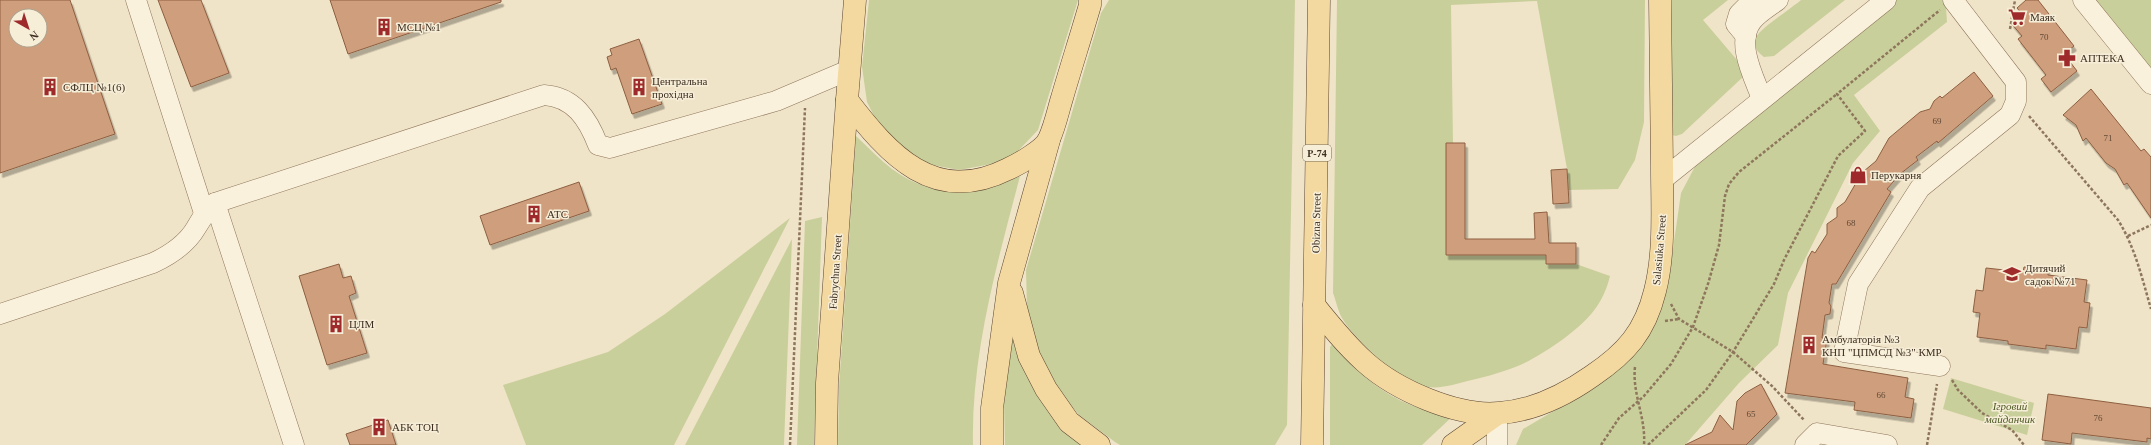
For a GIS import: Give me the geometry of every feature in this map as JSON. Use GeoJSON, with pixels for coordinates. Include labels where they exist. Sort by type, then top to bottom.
{"type":"FeatureCollection","features":[{"type":"Feature","properties":{"kind":"main road","name":"Fabrychna Street"},"geometry":{"type":"LineString","coordinates":[[826,445],[827,383],[855,0]]}},
{"type":"Feature","properties":{"kind":"main road","name":"Obizna Street"},"geometry":{"type":"LineString","coordinates":[[1312,445],[1319,0]]}},
{"type":"Feature","properties":{"kind":"main road","name":"Salasiuka Street"},"geometry":{"type":"LineString","coordinates":[[1496,414],[1519,411],[1537,405],[1568,391],[1605,369],[1630,346],[1649,311],[1656,291],[1659,271],[1662,219],[1660,0]]}},
{"type":"Feature","properties":{"kind":"main road"},"geometry":{"type":"LineString","coordinates":[[992,445],[992,408],[1010,283],[1049,140],[1091,2]]}},
{"type":"Feature","properties":{"kind":"main road"},"geometry":{"type":"LineString","coordinates":[[848,100],[886,148],[916,170],[946,181],[983,179],[1000,174],[1022,162],[1049,140]]}},
{"type":"Feature","properties":{"kind":"main road"},"geometry":{"type":"LineString","coordinates":[[1010,283],[1029,356],[1046,389],[1069,422],[1099,445]]}},
{"type":"Feature","properties":{"kind":"main road"},"geometry":{"type":"LineString","coordinates":[[1314,305],[1360,358],[1399,387],[1413,394],[1446,405],[1496,414]]}},
{"type":"Feature","properties":{"kind":"main road"},"geometry":{"type":"LineString","coordinates":[[1453,445],[1496,414]]}},
{"type":"Feature","properties":{"kind":"main road"},"geometry":{"type":"LineString","coordinates":[[1298,445],[1312,417]]}},
{"type":"Feature","properties":{"kind":"street"},"geometry":{"type":"LineString","coordinates":[[136,0],[294,445]]}},
{"type":"Feature","properties":{"kind":"street"},"geometry":{"type":"LineString","coordinates":[[1746,36],[1736,24],[1739,14],[1753,0]]}},
{"type":"Feature","properties":{"kind":"street"},"geometry":{"type":"LineString","coordinates":[[1762,99],[1746,53],[1746,36],[1751,22],[1778,0]]}},
{"type":"Feature","properties":{"kind":"street"},"geometry":{"type":"LineString","coordinates":[[1662,180],[1886,0]]}},
{"type":"Feature","properties":{"kind":"street"},"geometry":{"type":"LineString","coordinates":[[2083,0],[2151,84]]}},
{"type":"Feature","properties":{"kind":"street"},"geometry":{"type":"LineString","coordinates":[[1940,366],[1844,352],[1858,284],[1920,188],[2010,115],[2016,101],[2016,82],[1950,2]]}},
{"type":"Feature","properties":{"kind":"street"},"geometry":{"type":"LineString","coordinates":[[0,314],[153,263],[173,253],[185,243],[209,208],[544,95],[559,96],[572,104],[585,120],[598,145],[610,148],[776,101],[849,70]]}},
{"type":"Feature","properties":{"kind":"street"},"geometry":{"type":"LineString","coordinates":[[1496,414],[1497,445]]}},
{"type":"Feature","properties":{"kind":"street"},"geometry":{"type":"LineString","coordinates":[[1811,439],[1887,445]]}},
{"type":"Feature","properties":{"kind":"path"},"geometry":{"type":"LineString","coordinates":[[2010,29],[2015,0]]}},
{"type":"Feature","properties":{"kind":"path"},"geometry":{"type":"LineString","coordinates":[[1601,445],[1619,418],[1638,401],[1671,364],[1693,327],[1719,246],[1725,196],[1729,184],[1739,172],[1950,2]]}},
{"type":"Feature","properties":{"kind":"path"},"geometry":{"type":"LineString","coordinates":[[790,445],[806,89]]}},
{"type":"Feature","properties":{"kind":"path"},"geometry":{"type":"LineString","coordinates":[[1648,445],[1706,390],[1733,352],[1774,284],[1784,260],[1838,156],[1865,131],[1837,94]]}},
{"type":"Feature","properties":{"kind":"path"},"geometry":{"type":"LineString","coordinates":[[2016,101],[2118,220],[2128,236],[2151,309]]}},
{"type":"Feature","properties":{"kind":"path"},"geometry":{"type":"LineString","coordinates":[[2128,236],[2151,225]]}},
{"type":"Feature","properties":{"kind":"path"},"geometry":{"type":"LineString","coordinates":[[1656,291],[1667,298],[1679,319],[1733,352],[1772,386],[1811,439]]}},
{"type":"Feature","properties":{"kind":"path"},"geometry":{"type":"LineString","coordinates":[[1630,346],[1636,358],[1634,385],[1644,422],[1644,445]]}},
{"type":"Feature","properties":{"kind":"path"},"geometry":{"type":"LineString","coordinates":[[1927,445],[1940,366]]}},
{"type":"Feature","properties":{"kind":"path"},"geometry":{"type":"LineString","coordinates":[[1940,366],[1951,378],[1958,390],[1982,413],[2012,430],[2024,445]]}},
{"type":"Feature","properties":{"kind":"green space"},"geometry":{"type":"Polygon","coordinates":[[[869,0],[1078,0],[1038,130],[1017,152],[997,163],[959,170],[927,164],[909,153],[877,122],[867,102],[862,67],[869,0]]]}},
{"type":"Feature","properties":{"kind":"green space"},"geometry":{"type":"Polygon","coordinates":[[[1109,0],[1295,0],[1287,425],[1275,445],[1120,445],[1079,415],[1054,385],[1038,351],[1027,309],[1026,270],[1101,13],[1109,0]]]}},
{"type":"Feature","properties":{"kind":"green space"},"geometry":{"type":"Polygon","coordinates":[[[1337,0],[1645,0],[1644,122],[1635,160],[1618,189],[1568,190],[1567,169],[1537,1],[1451,5],[1453,143],[1446,143],[1446,254],[1546,255],[1546,264],[1576,264],[1610,276],[1601,300],[1585,321],[1565,338],[1529,361],[1481,378],[1445,386],[1428,387],[1406,378],[1380,360],[1357,337],[1342,318],[1333,293],[1337,0]]]}},
{"type":"Feature","properties":{"kind":"green space"},"geometry":{"type":"Polygon","coordinates":[[[1672,0],[1728,0],[1703,20],[1743,67],[1744,76],[1682,134],[1676,136],[1672,135],[1672,0]]]}},
{"type":"Feature","properties":{"kind":"green space"},"geometry":{"type":"Polygon","coordinates":[[[1801,0],[1845,0],[1774,56],[1764,57],[1759,53],[1755,46],[1757,36],[1770,23],[1801,0]]]}},
{"type":"Feature","properties":{"kind":"green space"},"geometry":{"type":"Polygon","coordinates":[[[1892,0],[1942,0],[1946,7],[1947,22],[1854,95],[1880,131],[1853,163],[1788,293],[1778,345],[1739,383],[1685,445],[1516,445],[1523,429],[1596,386],[1629,361],[1667,290],[1681,193],[1699,159],[1892,0]]]}},
{"type":"Feature","properties":{"kind":"green space"},"geometry":{"type":"Polygon","coordinates":[[[2094,0],[2151,0],[2151,69],[2094,0]]]}},
{"type":"Feature","properties":{"kind":"green space"},"geometry":{"type":"Polygon","coordinates":[[[856,136],[892,169],[923,186],[939,190],[955,192],[971,191],[988,188],[1020,176],[994,276],[981,343],[976,377],[973,445],[838,445],[839,387],[856,136]]]}},
{"type":"Feature","properties":{"kind":"green space"},"geometry":{"type":"Polygon","coordinates":[[[822,217],[814,445],[797,445],[805,221],[822,217]]]}},
{"type":"Feature","properties":{"kind":"green space"},"geometry":{"type":"Polygon","coordinates":[[[790,218],[674,445],[526,445],[503,385],[608,352],[665,314],[790,218]]]}},
{"type":"Feature","properties":{"kind":"green space"},"geometry":{"type":"Polygon","coordinates":[[[792,239],[784,445],[685,445],[792,239]]]}},
{"type":"Feature","properties":{"kind":"green space"},"geometry":{"type":"Polygon","coordinates":[[[1011,329],[1083,445],[1005,445],[1004,403],[1011,329]]]}},
{"type":"Feature","properties":{"kind":"green space"},"geometry":{"type":"Polygon","coordinates":[[[1332,344],[1338,348],[1353,366],[1364,376],[1387,393],[1413,406],[1440,413],[1455,414],[1422,445],[1330,445],[1330,347],[1332,344]]]}},
{"type":"Feature","properties":{"kind":"green space","name":"Ігровий майданчик"},"geometry":{"type":"Polygon","coordinates":[[[1951,378],[2034,403],[2027,435],[1943,409],[1951,378]]]}},
{"type":"Feature","properties":{"kind":"building","name":"СФЛЦ №1(6)"},"geometry":{"type":"Polygon","coordinates":[[[0,0],[70,0],[115,134],[0,173],[0,0]]]}},
{"type":"Feature","properties":{"kind":"building"},"geometry":{"type":"Polygon","coordinates":[[[158,0],[201,0],[229,73],[191,87],[158,0]]]}},
{"type":"Feature","properties":{"kind":"building","name":"МСЦ №1"},"geometry":{"type":"Polygon","coordinates":[[[330,0],[501,0],[501,2],[348,54],[330,0]]]}},
{"type":"Feature","properties":{"kind":"building"},"geometry":{"type":"Polygon","coordinates":[[[2026,0],[2038,0],[2074,46],[2064,54],[2077,71],[2051,92],[2041,79],[2046,75],[2018,39],[2022,36],[2011,23],[2022,14],[2017,8],[2026,0]]]}},
{"type":"Feature","properties":{"kind":"building","name":"Центральна прохідна"},"geometry":{"type":"Polygon","coordinates":[[[639,39],[662,104],[632,114],[616,68],[611,70],[607,57],[612,55],[610,49],[639,39]]]}},
{"type":"Feature","properties":{"kind":"building"},"geometry":{"type":"Polygon","coordinates":[[[1974,72],[1993,96],[1938,143],[1937,141],[1916,157],[1918,160],[1900,174],[1887,189],[1891,192],[1836,284],[1832,284],[1829,303],[1831,306],[1830,314],[1825,315],[1822,338],[1827,339],[1823,364],[1908,378],[1905,397],[1914,399],[1911,418],[1854,410],[1855,402],[1785,393],[1808,258],[1812,251],[1815,253],[1827,234],[1827,224],[1837,217],[1837,208],[1845,202],[1856,183],[1852,181],[1876,161],[1889,138],[1920,112],[1930,109],[1934,101],[1940,96],[1942,98],[1974,72]]]}},
{"type":"Feature","properties":{"kind":"building"},"geometry":{"type":"Polygon","coordinates":[[[2091,89],[2141,151],[2144,149],[2151,157],[2151,218],[2127,183],[2124,185],[2115,169],[2106,163],[2086,138],[2083,141],[2076,125],[2063,115],[2091,89]]]}},
{"type":"Feature","properties":{"kind":"building"},"geometry":{"type":"Polygon","coordinates":[[[1446,143],[1465,143],[1465,239],[1535,239],[1534,213],[1547,212],[1549,243],[1576,243],[1576,264],[1546,264],[1546,255],[1446,255],[1446,143]]]}},
{"type":"Feature","properties":{"kind":"building"},"geometry":{"type":"Polygon","coordinates":[[[1567,169],[1569,203],[1553,204],[1551,170],[1567,169]]]}},
{"type":"Feature","properties":{"kind":"building","name":"АТС"},"geometry":{"type":"Polygon","coordinates":[[[579,182],[589,211],[490,245],[480,216],[579,182]]]}},
{"type":"Feature","properties":{"kind":"building","name":"ЦЛМ"},"geometry":{"type":"Polygon","coordinates":[[[339,264],[343,278],[351,276],[356,293],[349,296],[367,353],[327,365],[299,276],[339,264]]]}},
{"type":"Feature","properties":{"kind":"building"},"geometry":{"type":"Polygon","coordinates":[[[2024,267],[2048,269],[2048,275],[2087,280],[2084,302],[2090,303],[2087,328],[2079,327],[2076,349],[2046,345],[2046,349],[2008,344],[2008,341],[1977,337],[1980,313],[1973,312],[1976,290],[1983,291],[1986,268],[2023,272],[2024,267]]]}},
{"type":"Feature","properties":{"kind":"building"},"geometry":{"type":"Polygon","coordinates":[[[1761,384],[1777,414],[1746,445],[1685,445],[1712,432],[1720,415],[1733,430],[1737,401],[1745,393],[1761,384]]]}},
{"type":"Feature","properties":{"kind":"building"},"geometry":{"type":"Polygon","coordinates":[[[2048,394],[2151,408],[2151,439],[2147,438],[2147,442],[2072,433],[2071,444],[2042,440],[2048,394]]]}},
{"type":"Feature","properties":{"kind":"building","name":"АБК ТОЦ"},"geometry":{"type":"Polygon","coordinates":[[[388,420],[396,445],[350,445],[346,434],[388,420]]]}},
{"type":"Feature","properties":{"kind":"place","name":"Маяк"},"geometry":{"type":"Point","coordinates":[2017,17]}},
{"type":"Feature","properties":{"kind":"place","name":"МСЦ №1"},"geometry":{"type":"Point","coordinates":[384,27]}},
{"type":"Feature","properties":{"kind":"place","name":"АПТЕКА"},"geometry":{"type":"Point","coordinates":[2067,58]}},
{"type":"Feature","properties":{"kind":"place","name":"СФЛЦ №1(6)"},"geometry":{"type":"Point","coordinates":[50,87]}},
{"type":"Feature","properties":{"kind":"place","name":"Центральна прохідна"},"geometry":{"type":"Point","coordinates":[639,87]}},
{"type":"Feature","properties":{"kind":"place","name":"Перукарня"},"geometry":{"type":"Point","coordinates":[1858,175]}},
{"type":"Feature","properties":{"kind":"place","name":"АТС"},"geometry":{"type":"Point","coordinates":[534,214]}},
{"type":"Feature","properties":{"kind":"place","name":"Дитячий садок №71"},"geometry":{"type":"Point","coordinates":[2012,274]}},
{"type":"Feature","properties":{"kind":"place","name":"ЦЛМ"},"geometry":{"type":"Point","coordinates":[336,324]}},
{"type":"Feature","properties":{"kind":"place","name":"Амбулаторія №3 КНП \"ЦПМСД №3\" КМР"},"geometry":{"type":"Point","coordinates":[1809,345]}},
{"type":"Feature","properties":{"kind":"place","name":"АБК ТОЦ"},"geometry":{"type":"Point","coordinates":[379,427]}}]}
